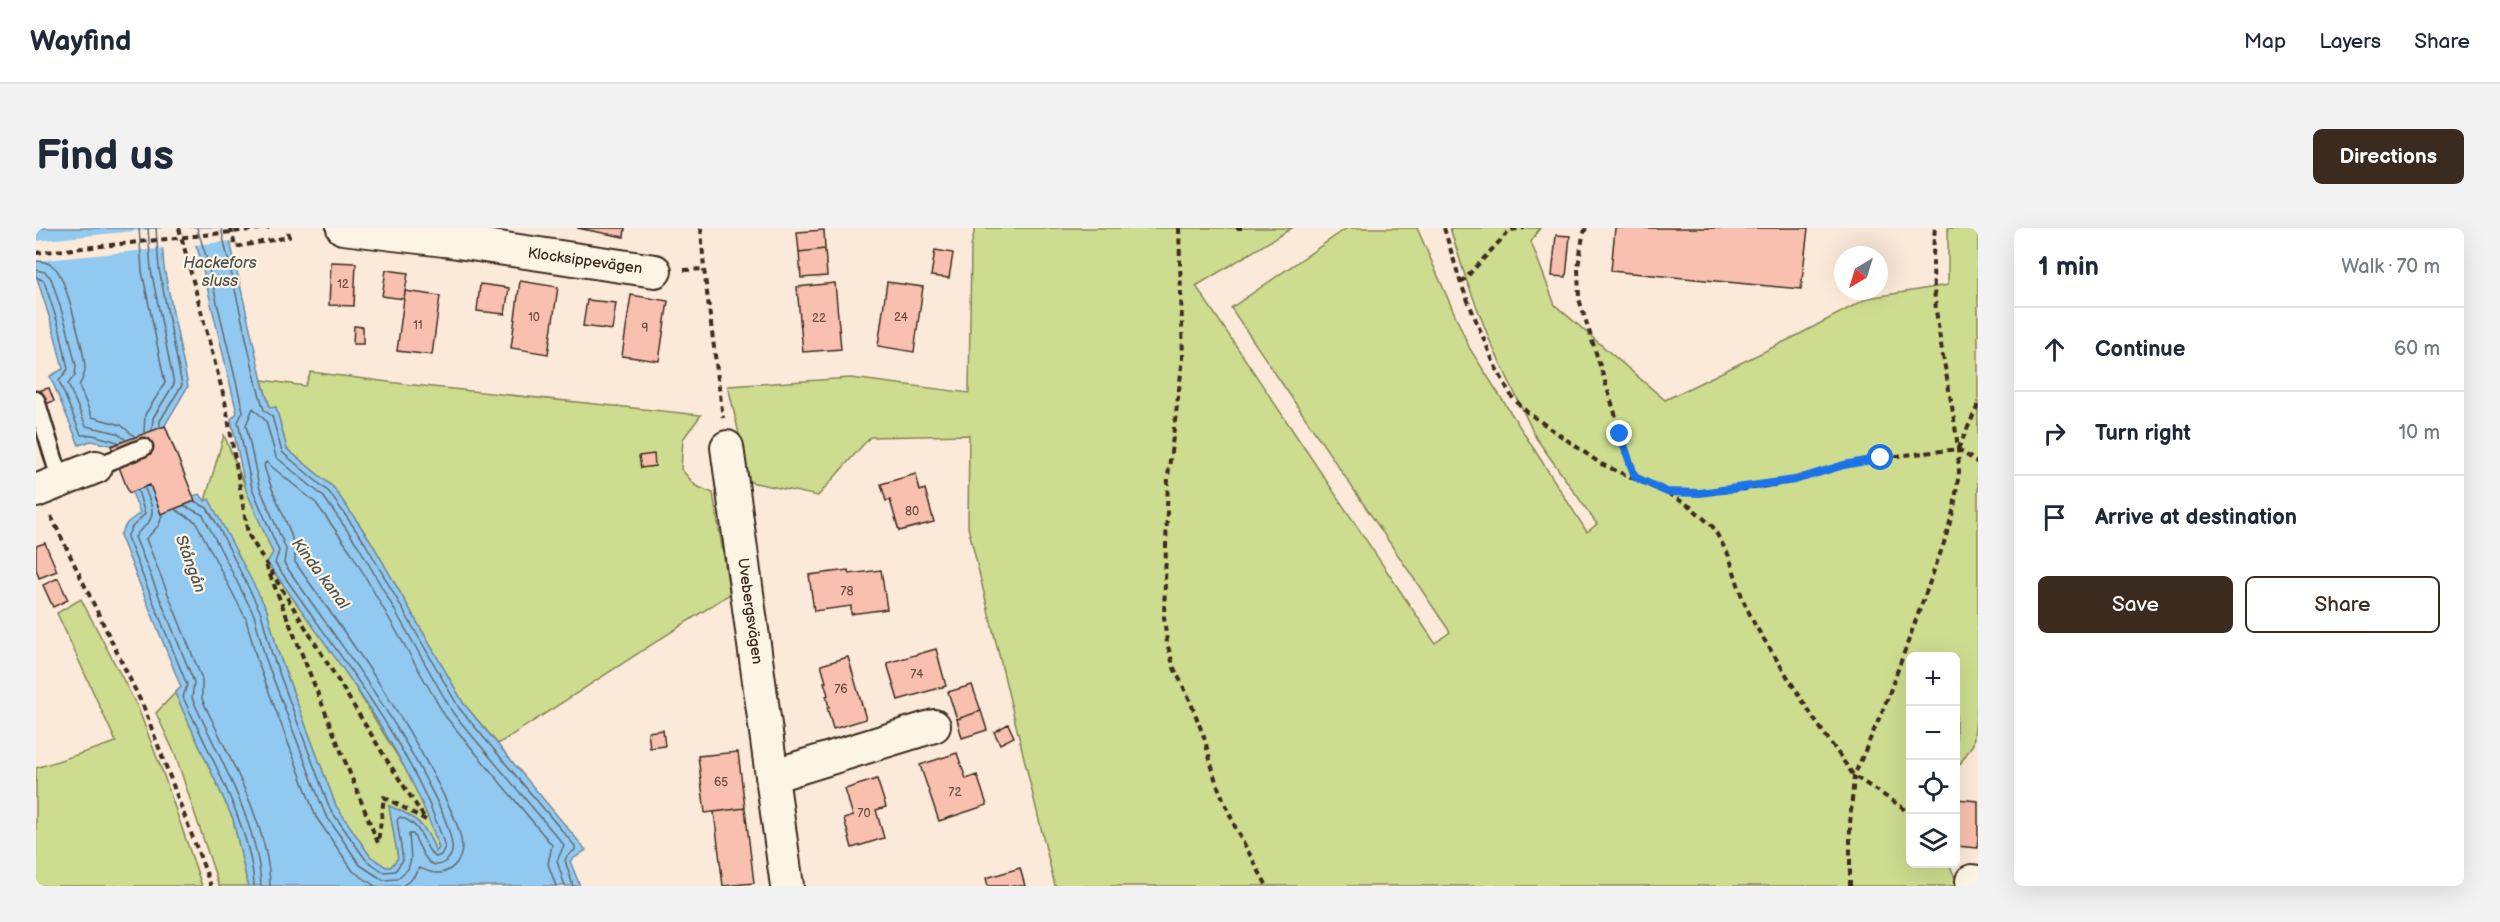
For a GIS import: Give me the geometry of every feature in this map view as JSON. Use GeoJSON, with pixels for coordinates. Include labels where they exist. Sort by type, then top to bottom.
{"type":"FeatureCollection","features":[{"type":"Feature","properties":{"kind":"street","name":"Klocksippevägen"},"geometry":{"type":"LineString","coordinates":[[343,228],[444,234],[655,271]]}},
{"type":"Feature","properties":{"kind":"street","name":"Uvebergsvägen"},"geometry":{"type":"LineString","coordinates":[[727,447],[787,886]]}},
{"type":"Feature","properties":{"kind":"street"},"geometry":{"type":"LineString","coordinates":[[45,488],[96,467]]}},
{"type":"Feature","properties":{"kind":"street"},"geometry":{"type":"LineString","coordinates":[[772,776],[934,726]]}},
{"type":"Feature","properties":{"kind":"lane"},"geometry":{"type":"LineString","coordinates":[[36,400],[45,488]]}},
{"type":"Feature","properties":{"kind":"lane"},"geometry":{"type":"LineString","coordinates":[[96,467],[144,447]]}},
{"type":"Feature","properties":{"kind":"path"},"geometry":{"type":"LineString","coordinates":[[179,228],[225,401],[248,534],[426,820],[384,797],[378,843],[266,565]]}},
{"type":"Feature","properties":{"kind":"path"},"geometry":{"type":"LineString","coordinates":[[231,228],[235,247],[289,237],[288,228]]}},
{"type":"Feature","properties":{"kind":"path"},"geometry":{"type":"LineString","coordinates":[[36,253],[268,228]]}},
{"type":"Feature","properties":{"kind":"path"},"geometry":{"type":"LineString","coordinates":[[701,228],[704,269],[727,447]]}},
{"type":"Feature","properties":{"kind":"path"},"geometry":{"type":"LineString","coordinates":[[1179,228],[1183,358],[1168,476],[1164,617],[1167,643],[1174,668],[1204,737],[1216,782],[1267,886]]}},
{"type":"Feature","properties":{"kind":"path"},"geometry":{"type":"LineString","coordinates":[[1236,228],[1244,228]]}},
{"type":"Feature","properties":{"kind":"path"},"geometry":{"type":"LineString","coordinates":[[1444,228],[1461,284],[1498,374],[1512,397],[1527,412],[1601,464],[1667,492],[1691,507],[1713,527],[1729,556],[1743,600],[1755,625],[1814,719],[1854,776],[1902,807],[1908,814]]}},
{"type":"Feature","properties":{"kind":"path"},"geometry":{"type":"LineString","coordinates":[[1461,284],[1510,230],[1525,228]]}},
{"type":"Feature","properties":{"kind":"path"},"geometry":{"type":"LineString","coordinates":[[1586,228],[1578,267],[1579,299],[1635,477]]}},
{"type":"Feature","properties":{"kind":"path"},"geometry":{"type":"LineString","coordinates":[[1850,886],[1850,824],[1854,776],[1885,705],[1944,543],[1954,508],[1959,472],[1958,449],[1936,296],[1933,246],[1935,228]]}},
{"type":"Feature","properties":{"kind":"path"},"geometry":{"type":"LineString","coordinates":[[1958,449],[1978,405]]}},
{"type":"Feature","properties":{"kind":"path"},"geometry":{"type":"LineString","coordinates":[[1667,492],[1700,493],[1748,488],[1795,480],[1844,465],[1881,458],[1958,449],[1978,463]]}},
{"type":"Feature","properties":{"kind":"path"},"geometry":{"type":"LineString","coordinates":[[45,488],[144,708],[212,886]]}},
{"type":"Feature","properties":{"kind":"green space"},"geometry":{"type":"Polygon","coordinates":[[[975,228],[1292,228],[1196,286],[1435,643],[1450,632],[1231,308],[1347,228],[1417,228],[1470,349],[1587,532],[1597,524],[1536,438],[1490,341],[1466,279],[1450,228],[1540,228],[1531,242],[1555,305],[1665,400],[1864,300],[1888,300],[1888,295],[1948,285],[1948,228],[1978,228],[1978,703],[1973,744],[1960,764],[1960,652],[1906,652],[1906,868],[1951,868],[1959,886],[1055,886],[968,527],[969,435],[870,437],[818,496],[750,482],[728,386],[851,378],[969,393],[971,247],[975,228]]]}},
{"type":"Feature","properties":{"kind":"green space"},"geometry":{"type":"Polygon","coordinates":[[[311,372],[701,415],[683,439],[681,469],[696,486],[713,493],[730,594],[498,744],[464,704],[370,540],[333,487],[287,449],[276,407],[270,408],[262,380],[305,386],[311,372]]]}},
{"type":"Feature","properties":{"kind":"green space"},"geometry":{"type":"Polygon","coordinates":[[[224,435],[273,553],[406,770],[430,818],[439,848],[436,853],[428,835],[419,823],[389,806],[398,858],[391,867],[386,867],[370,856],[336,806],[278,652],[267,610],[205,501],[224,435]]]}},
{"type":"Feature","properties":{"kind":"green space"},"geometry":{"type":"Polygon","coordinates":[[[81,599],[138,708],[202,886],[36,886],[36,768],[116,742],[57,613],[81,599]]]}},
{"type":"Feature","properties":{"kind":"green space"},"geometry":{"type":"Polygon","coordinates":[[[175,693],[233,819],[248,886],[219,886],[175,754],[156,713],[175,693]]]}},
{"type":"Feature","properties":{"kind":"water"},"geometry":{"type":"Polygon","coordinates":[[[36,228],[161,228],[164,268],[188,386],[165,425],[193,496],[200,494],[205,501],[209,499],[267,610],[278,652],[336,806],[370,856],[386,867],[391,867],[398,858],[389,806],[406,813],[419,823],[436,852],[439,848],[425,810],[387,736],[340,664],[267,562],[273,553],[246,490],[231,419],[237,413],[200,257],[190,228],[227,228],[263,385],[270,408],[276,407],[287,449],[333,487],[370,540],[464,704],[586,850],[570,861],[580,886],[248,886],[233,819],[175,693],[181,687],[120,535],[127,523],[140,513],[114,446],[91,441],[79,445],[50,376],[63,369],[36,275],[36,228]]]}},
{"type":"Feature","properties":{"kind":"pier"},"geometry":{"type":"Polygon","coordinates":[[[164,228],[166,248],[36,261],[36,241],[164,228]]]}},
{"type":"Feature","properties":{"kind":"pier"},"geometry":{"type":"Polygon","coordinates":[[[187,228],[230,228],[233,241],[193,245],[187,228]]]}},
{"type":"Feature","properties":{"kind":"building"},"geometry":{"type":"Polygon","coordinates":[[[577,228],[625,228],[624,237],[577,228]]]}},
{"type":"Feature","properties":{"kind":"building"},"geometry":{"type":"Polygon","coordinates":[[[1615,228],[1808,228],[1801,289],[1611,271],[1615,228]]]}},
{"type":"Feature","properties":{"kind":"building"},"geometry":{"type":"Polygon","coordinates":[[[824,230],[825,249],[799,252],[797,232],[824,230]]]}},
{"type":"Feature","properties":{"kind":"building"},"geometry":{"type":"Polygon","coordinates":[[[1556,235],[1570,236],[1566,277],[1552,276],[1556,235]]]}},
{"type":"Feature","properties":{"kind":"building"},"geometry":{"type":"Polygon","coordinates":[[[825,249],[827,276],[801,278],[799,252],[825,249]]]}},
{"type":"Feature","properties":{"kind":"building"},"geometry":{"type":"Polygon","coordinates":[[[935,250],[953,253],[949,278],[931,276],[935,250]]]}},
{"type":"Feature","properties":{"kind":"building"},"geometry":{"type":"Polygon","coordinates":[[[331,262],[356,263],[354,306],[329,305],[331,262]]]}},
{"type":"Feature","properties":{"kind":"building"},"geometry":{"type":"Polygon","coordinates":[[[386,270],[408,273],[404,299],[382,296],[386,270]]]}},
{"type":"Feature","properties":{"kind":"building"},"geometry":{"type":"Polygon","coordinates":[[[520,281],[558,287],[548,354],[511,348],[520,281]]]}},
{"type":"Feature","properties":{"kind":"building"},"geometry":{"type":"Polygon","coordinates":[[[887,282],[923,287],[914,352],[878,346],[887,282]]]}},
{"type":"Feature","properties":{"kind":"building"},"geometry":{"type":"Polygon","coordinates":[[[835,283],[841,349],[803,352],[797,287],[835,283]]]}},
{"type":"Feature","properties":{"kind":"building"},"geometry":{"type":"Polygon","coordinates":[[[480,284],[509,288],[505,314],[477,311],[480,284]]]}},
{"type":"Feature","properties":{"kind":"building"},"geometry":{"type":"Polygon","coordinates":[[[405,291],[440,296],[432,355],[397,351],[405,291]]]}},
{"type":"Feature","properties":{"kind":"building"},"geometry":{"type":"Polygon","coordinates":[[[631,295],[668,301],[659,361],[622,356],[631,295]]]}},
{"type":"Feature","properties":{"kind":"building"},"geometry":{"type":"Polygon","coordinates":[[[587,300],[616,303],[612,330],[583,326],[587,300]]]}},
{"type":"Feature","properties":{"kind":"building"},"geometry":{"type":"Polygon","coordinates":[[[354,326],[363,327],[363,344],[353,344],[354,326]]]}},
{"type":"Feature","properties":{"kind":"building"},"geometry":{"type":"Polygon","coordinates":[[[49,388],[54,401],[45,404],[41,390],[49,388]]]}},
{"type":"Feature","properties":{"kind":"building"},"geometry":{"type":"Polygon","coordinates":[[[165,426],[195,501],[161,514],[150,485],[129,493],[111,446],[165,426]]]}},
{"type":"Feature","properties":{"kind":"building"},"geometry":{"type":"Polygon","coordinates":[[[654,454],[655,466],[641,468],[639,456],[654,454]]]}},
{"type":"Feature","properties":{"kind":"building"},"geometry":{"type":"Polygon","coordinates":[[[916,474],[920,491],[925,489],[934,522],[899,531],[890,500],[886,501],[881,484],[916,474]]]}},
{"type":"Feature","properties":{"kind":"building"},"geometry":{"type":"Polygon","coordinates":[[[45,543],[57,571],[39,578],[36,569],[36,546],[45,543]]]}},
{"type":"Feature","properties":{"kind":"building"},"geometry":{"type":"Polygon","coordinates":[[[848,570],[849,574],[881,570],[887,609],[851,614],[851,606],[814,611],[809,575],[848,570]]]}},
{"type":"Feature","properties":{"kind":"building"},"geometry":{"type":"Polygon","coordinates":[[[58,578],[68,600],[53,607],[43,585],[58,578]]]}},
{"type":"Feature","properties":{"kind":"building"},"geometry":{"type":"Polygon","coordinates":[[[936,649],[946,686],[898,700],[887,663],[936,649]]]}},
{"type":"Feature","properties":{"kind":"building"},"geometry":{"type":"Polygon","coordinates":[[[848,657],[866,719],[833,729],[827,707],[829,707],[826,696],[828,695],[821,665],[848,657]]]}},
{"type":"Feature","properties":{"kind":"building"},"geometry":{"type":"Polygon","coordinates":[[[972,685],[981,711],[957,719],[948,692],[972,685]]]}},
{"type":"Feature","properties":{"kind":"building"},"geometry":{"type":"Polygon","coordinates":[[[981,711],[987,730],[962,738],[957,719],[981,711]]]}},
{"type":"Feature","properties":{"kind":"building"},"geometry":{"type":"Polygon","coordinates":[[[1008,724],[1014,737],[1000,744],[994,732],[1008,724]]]}},
{"type":"Feature","properties":{"kind":"building"},"geometry":{"type":"Polygon","coordinates":[[[663,730],[665,746],[650,748],[648,732],[663,730]]]}},
{"type":"Feature","properties":{"kind":"building"},"geometry":{"type":"Polygon","coordinates":[[[738,752],[745,808],[705,813],[698,756],[738,752]]]}},
{"type":"Feature","properties":{"kind":"building"},"geometry":{"type":"Polygon","coordinates":[[[957,753],[966,779],[977,775],[987,805],[939,821],[920,765],[957,753]]]}},
{"type":"Feature","properties":{"kind":"building"},"geometry":{"type":"Polygon","coordinates":[[[877,779],[886,807],[876,810],[884,838],[852,848],[844,819],[853,816],[845,789],[877,779]]]}},
{"type":"Feature","properties":{"kind":"building"},"geometry":{"type":"Polygon","coordinates":[[[1960,799],[1978,801],[1978,848],[1960,846],[1960,799]]]}},
{"type":"Feature","properties":{"kind":"building"},"geometry":{"type":"Polygon","coordinates":[[[745,808],[754,883],[723,886],[714,812],[745,808]]]}},
{"type":"Feature","properties":{"kind":"building"},"geometry":{"type":"Polygon","coordinates":[[[1020,868],[1025,886],[988,886],[986,878],[1020,868]]]}},
{"type":"Feature","properties":{"kind":"route"},"geometry":{"type":"LineString","coordinates":[[1620,434],[1635,477],[1667,492],[1700,493],[1748,488],[1795,480],[1844,465],[1881,458]]}},
{"type":"Feature","properties":{"kind":"water label","name":"Hackefors sluss"},"geometry":{"type":"Point","coordinates":[220,272]}},
{"type":"Feature","properties":{"kind":"water label","name":"Stångån"},"geometry":{"type":"Point","coordinates":[190,564]}},
{"type":"Feature","properties":{"kind":"water label","name":"Kinda kanal"},"geometry":{"type":"Point","coordinates":[320,574]}}]}
